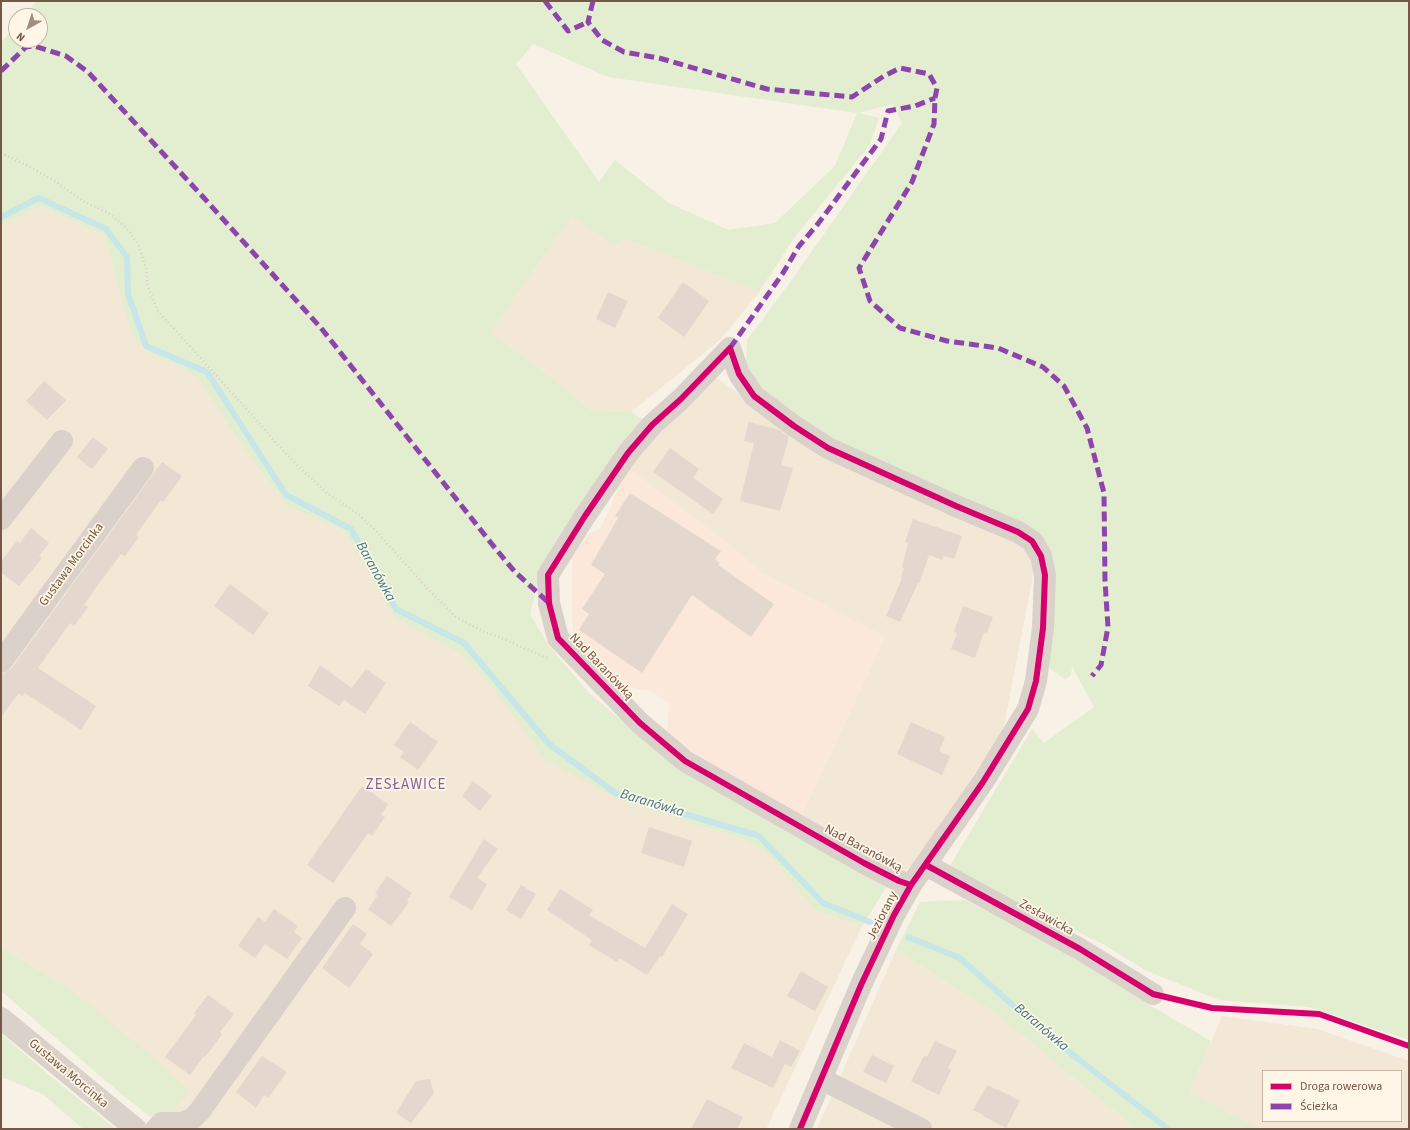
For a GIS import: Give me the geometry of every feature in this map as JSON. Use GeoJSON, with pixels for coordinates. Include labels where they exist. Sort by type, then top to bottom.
{"type":"FeatureCollection","features":[{"type":"Feature","properties":{"kind":"street","name":"Jeziorany"},"geometry":{"type":"LineString","coordinates":[[730,348],[739,374],[754,396],[794,426],[822,444],[956,506],[1018,532],[1032,541],[1041,556],[1046,575],[1043,628],[1036,681],[1028,709],[983,782],[911,885],[894,915],[875,955],[800,1129]]}},
{"type":"Feature","properties":{"kind":"street","name":"Nad Baranówką"},"geometry":{"type":"LineString","coordinates":[[730,348],[686,394],[652,426],[628,453],[585,516],[548,575],[549,604],[558,638],[640,723],[685,761],[864,863],[899,881],[911,885]]}},
{"type":"Feature","properties":{"kind":"street"},"geometry":{"type":"LineString","coordinates":[[1,519],[62,441]]}},
{"type":"Feature","properties":{"kind":"street","name":"Gustawa Morcinka"},"geometry":{"type":"LineString","coordinates":[[1,662],[143,468]]}},
{"type":"Feature","properties":{"kind":"street","name":"Zesławicka"},"geometry":{"type":"LineString","coordinates":[[926,865],[1080,949],[1153,994]]}},
{"type":"Feature","properties":{"kind":"street"},"geometry":{"type":"LineString","coordinates":[[156,1129],[162,1123],[181,1123],[192,1119],[199,1112],[346,908]]}},
{"type":"Feature","properties":{"kind":"street","name":"Gustawa Morcinka"},"geometry":{"type":"LineString","coordinates":[[1,1018],[136,1129]]}},
{"type":"Feature","properties":{"kind":"street"},"geometry":{"type":"LineString","coordinates":[[821,1079],[921,1129]]}},
{"type":"Feature","properties":{"kind":"path"},"geometry":{"type":"LineString","coordinates":[[1,154],[42,174],[82,201],[106,212],[128,230],[138,244],[146,268],[148,287],[158,312],[248,409],[274,441],[296,464],[327,493],[358,514],[376,531],[427,588],[456,617],[484,632],[552,660]]}},
{"type":"Feature","properties":{"kind":"shaded area"},"geometry":{"type":"Polygon","coordinates":[[[40,206],[104,235],[131,334],[147,351],[196,376],[238,441],[287,506],[343,530],[394,617],[456,650],[493,688],[618,800],[746,840],[772,859],[815,910],[862,926],[766,1129],[167,1129],[147,1114],[169,1116],[71,990],[1,947],[1,225],[40,206]]]}},
{"type":"Feature","properties":{"kind":"shaded area"},"geometry":{"type":"Polygon","coordinates":[[[572,216],[613,245],[626,239],[759,292],[720,340],[631,412],[592,411],[536,365],[490,333],[572,216]]]}},
{"type":"Feature","properties":{"kind":"shaded area"},"geometry":{"type":"Polygon","coordinates":[[[714,376],[807,442],[1024,544],[1034,570],[1003,731],[977,769],[934,848],[905,871],[862,857],[799,821],[885,637],[762,573],[721,538],[626,467],[714,376]]]}},
{"type":"Feature","properties":{"kind":"shaded area"},"geometry":{"type":"Polygon","coordinates":[[[626,467],[721,538],[762,573],[885,637],[799,821],[666,734],[670,704],[651,691],[627,687],[573,633],[572,556],[589,533],[599,530],[609,511],[626,467]]]}},
{"type":"Feature","properties":{"kind":"shaded area"},"geometry":{"type":"Polygon","coordinates":[[[896,950],[995,1013],[1136,1129],[817,1129],[896,950]]]}},
{"type":"Feature","properties":{"kind":"shaded area"},"geometry":{"type":"Polygon","coordinates":[[[1222,1016],[1317,1029],[1409,1061],[1409,1129],[1260,1129],[1190,1092],[1222,1016]]]}},
{"type":"Feature","properties":{"kind":"green space"},"geometry":{"type":"Polygon","coordinates":[[[37,1],[1409,1],[1409,1040],[1309,1007],[1219,1000],[1145,970],[1103,944],[948,869],[1032,729],[1044,743],[1094,707],[1072,666],[1071,675],[1065,679],[1049,668],[1051,638],[1051,555],[832,444],[745,375],[747,340],[791,281],[902,123],[893,104],[858,113],[879,118],[869,146],[794,238],[759,292],[626,239],[613,245],[572,216],[490,333],[536,365],[592,411],[631,412],[645,421],[541,572],[530,614],[549,646],[589,693],[679,769],[876,877],[886,888],[862,926],[815,910],[772,859],[746,840],[618,800],[545,759],[493,688],[456,651],[394,617],[343,530],[287,506],[238,441],[196,376],[147,351],[131,334],[104,235],[40,206],[1,225],[1,43],[8,35],[8,48],[48,48],[48,8],[31,8],[37,1]],[[533,44],[516,64],[599,182],[615,160],[669,203],[728,230],[775,223],[835,166],[857,113],[608,77],[533,44]]]}},
{"type":"Feature","properties":{"kind":"green space"},"geometry":{"type":"Polygon","coordinates":[[[964,900],[1095,962],[1151,1006],[1211,1041],[1190,1092],[1260,1129],[1136,1129],[995,1013],[896,950],[920,902],[964,900]]]}},
{"type":"Feature","properties":{"kind":"green space"},"geometry":{"type":"Polygon","coordinates":[[[1,947],[71,990],[150,1055],[189,1091],[169,1116],[147,1114],[119,1092],[1,991],[1,947]]]}},
{"type":"Feature","properties":{"kind":"green space"},"geometry":{"type":"Polygon","coordinates":[[[1,1034],[116,1129],[83,1129],[44,1095],[5,1078],[1,1079],[1,1034]]]}},
{"type":"Feature","properties":{"kind":"building"},"geometry":{"type":"Polygon","coordinates":[[[683,282],[709,301],[684,337],[658,318],[683,282]]]}},
{"type":"Feature","properties":{"kind":"building"},"geometry":{"type":"Polygon","coordinates":[[[608,292],[628,301],[615,328],[596,319],[608,292]]]}},
{"type":"Feature","properties":{"kind":"building"},"geometry":{"type":"Polygon","coordinates":[[[44,381],[66,400],[47,420],[26,401],[44,381]]]}},
{"type":"Feature","properties":{"kind":"building"},"geometry":{"type":"Polygon","coordinates":[[[749,422],[779,430],[789,437],[781,465],[793,468],[780,511],[740,501],[754,443],[744,441],[749,422]]]}},
{"type":"Feature","properties":{"kind":"building"},"geometry":{"type":"Polygon","coordinates":[[[93,437],[108,449],[92,469],[77,457],[93,437]]]}},
{"type":"Feature","properties":{"kind":"building"},"geometry":{"type":"Polygon","coordinates":[[[670,448],[699,469],[693,478],[723,499],[713,514],[653,472],[670,448]]]}},
{"type":"Feature","properties":{"kind":"building"},"geometry":{"type":"Polygon","coordinates":[[[162,462],[182,476],[163,502],[161,500],[136,535],[139,537],[125,556],[121,554],[95,589],[84,605],[88,607],[74,626],[70,623],[38,668],[96,706],[81,730],[25,693],[22,696],[19,693],[1,717],[1,677],[11,669],[162,462]]]}},
{"type":"Feature","properties":{"kind":"building"},"geometry":{"type":"Polygon","coordinates":[[[630,493],[721,551],[715,559],[720,563],[718,565],[774,604],[751,637],[692,595],[642,673],[579,630],[589,614],[582,609],[605,574],[591,565],[618,518],[615,516],[630,493]]]}},
{"type":"Feature","properties":{"kind":"building"},"geometry":{"type":"Polygon","coordinates":[[[913,519],[962,536],[954,559],[944,556],[942,560],[929,555],[919,584],[918,583],[900,622],[886,616],[902,578],[904,568],[902,567],[908,543],[905,542],[913,519]]]}},
{"type":"Feature","properties":{"kind":"building"},"geometry":{"type":"Polygon","coordinates":[[[31,528],[49,543],[39,556],[42,558],[19,586],[1,572],[1,561],[17,541],[20,543],[31,528]]]}},
{"type":"Feature","properties":{"kind":"building"},"geometry":{"type":"Polygon","coordinates":[[[230,584],[269,613],[253,635],[214,606],[230,584]]]}},
{"type":"Feature","properties":{"kind":"building"},"geometry":{"type":"Polygon","coordinates":[[[963,606],[993,617],[987,633],[984,632],[975,658],[951,649],[957,633],[954,632],[963,606]]]}},
{"type":"Feature","properties":{"kind":"building"},"geometry":{"type":"Polygon","coordinates":[[[320,665],[352,688],[366,669],[386,683],[365,714],[344,700],[339,706],[308,686],[320,665]]]}},
{"type":"Feature","properties":{"kind":"building"},"geometry":{"type":"Polygon","coordinates":[[[410,722],[438,742],[418,770],[400,757],[404,752],[394,745],[410,722]]]}},
{"type":"Feature","properties":{"kind":"building"},"geometry":{"type":"Polygon","coordinates":[[[911,722],[945,737],[939,751],[950,756],[942,775],[897,754],[911,722]]]}},
{"type":"Feature","properties":{"kind":"building"},"geometry":{"type":"Polygon","coordinates":[[[473,781],[492,796],[480,811],[462,796],[473,781]]]}},
{"type":"Feature","properties":{"kind":"building"},"geometry":{"type":"Polygon","coordinates":[[[362,786],[388,804],[381,815],[385,817],[372,836],[368,833],[333,883],[307,865],[362,786]]]}},
{"type":"Feature","properties":{"kind":"building"},"geometry":{"type":"Polygon","coordinates":[[[649,827],[692,841],[684,867],[641,853],[649,827]]]}},
{"type":"Feature","properties":{"kind":"building"},"geometry":{"type":"Polygon","coordinates":[[[484,839],[498,849],[477,878],[487,884],[472,910],[449,897],[484,839]]]}},
{"type":"Feature","properties":{"kind":"building"},"geometry":{"type":"Polygon","coordinates":[[[387,876],[412,893],[407,900],[409,902],[391,926],[368,909],[378,895],[375,893],[387,876]]]}},
{"type":"Feature","properties":{"kind":"building"},"geometry":{"type":"Polygon","coordinates":[[[521,885],[536,894],[521,919],[506,910],[521,885]]]}},
{"type":"Feature","properties":{"kind":"building"},"geometry":{"type":"Polygon","coordinates":[[[560,889],[593,910],[589,915],[645,948],[672,904],[688,914],[662,957],[660,956],[647,975],[619,958],[617,962],[589,945],[592,940],[547,910],[560,889]]]}},
{"type":"Feature","properties":{"kind":"building"},"geometry":{"type":"Polygon","coordinates":[[[274,909],[298,926],[294,932],[302,938],[287,959],[265,944],[255,958],[238,946],[258,917],[265,922],[274,909]]]}},
{"type":"Feature","properties":{"kind":"building"},"geometry":{"type":"Polygon","coordinates":[[[353,924],[367,934],[360,944],[373,954],[349,988],[322,968],[353,924]]]}},
{"type":"Feature","properties":{"kind":"building"},"geometry":{"type":"Polygon","coordinates":[[[801,971],[828,987],[815,1011],[787,996],[801,971]]]}},
{"type":"Feature","properties":{"kind":"building"},"geometry":{"type":"Polygon","coordinates":[[[208,995],[234,1014],[220,1032],[222,1034],[212,1048],[190,1075],[165,1057],[196,1015],[194,1013],[208,995]]]}},
{"type":"Feature","properties":{"kind":"building"},"geometry":{"type":"Polygon","coordinates":[[[780,1040],[800,1051],[791,1067],[785,1064],[773,1088],[731,1068],[744,1043],[772,1057],[780,1040]]]}},
{"type":"Feature","properties":{"kind":"building"},"geometry":{"type":"Polygon","coordinates":[[[935,1041],[957,1051],[948,1068],[951,1070],[939,1095],[911,1081],[924,1056],[927,1057],[935,1041]]]}},
{"type":"Feature","properties":{"kind":"building"},"geometry":{"type":"Polygon","coordinates":[[[872,1055],[894,1066],[886,1083],[863,1072],[872,1055]]]}},
{"type":"Feature","properties":{"kind":"building"},"geometry":{"type":"Polygon","coordinates":[[[262,1056],[287,1072],[268,1098],[264,1095],[256,1108],[236,1092],[262,1056]]]}},
{"type":"Feature","properties":{"kind":"building"},"geometry":{"type":"Polygon","coordinates":[[[430,1079],[434,1093],[411,1123],[396,1113],[416,1081],[430,1079]]]}},
{"type":"Feature","properties":{"kind":"building"},"geometry":{"type":"Polygon","coordinates":[[[987,1085],[1020,1101],[1006,1128],[973,1110],[987,1085]]]}},
{"type":"Feature","properties":{"kind":"building"},"geometry":{"type":"Polygon","coordinates":[[[707,1099],[743,1117],[737,1129],[691,1129],[707,1099]]]}},
{"type":"Feature","properties":{"kind":"waterway","name":"Baranówka"},"geometry":{"type":"LineString","coordinates":[[1,217],[39,198],[106,229],[127,257],[128,294],[146,346],[207,372],[286,495],[351,529],[396,609],[464,643],[549,744],[617,794],[759,836],[823,903],[870,922]]}},
{"type":"Feature","properties":{"kind":"waterway","name":"Baranówka"},"geometry":{"type":"LineString","coordinates":[[908,937],[960,958],[1036,1026],[1168,1129]]}},
{"type":"Feature","properties":{"kind":"marked path"},"geometry":{"type":"LineString","coordinates":[[545,1],[568,31],[588,22]]}},
{"type":"Feature","properties":{"kind":"marked path"},"geometry":{"type":"LineString","coordinates":[[593,1],[588,22],[602,40],[624,52],[659,58],[767,89],[852,97],[884,76],[900,68],[929,74],[937,88],[934,124],[912,182],[859,268],[870,301],[900,328],[947,341],[998,348],[1043,367],[1064,386],[1087,428],[1104,493],[1105,581],[1108,627],[1101,665],[1092,676]]}},
{"type":"Feature","properties":{"kind":"marked path"},"geometry":{"type":"LineString","coordinates":[[1,71],[26,47],[34,46],[66,56],[88,72],[321,328],[495,548],[515,572],[549,603]]}},
{"type":"Feature","properties":{"kind":"marked path"},"geometry":{"type":"LineString","coordinates":[[730,348],[783,273],[799,246],[817,225],[881,139],[888,111],[915,106],[935,98]]}},
{"type":"Feature","properties":{"kind":"cycle path"},"geometry":{"type":"LineString","coordinates":[[800,1129],[861,985],[894,915],[911,885],[983,782],[1028,709],[1036,681],[1043,628],[1045,575],[1041,556],[1032,541],[1018,532],[956,506],[828,448],[794,426],[754,396],[739,374],[730,348],[681,399],[652,425],[628,453],[585,516],[548,575],[549,603],[558,638],[640,723],[685,761],[864,863],[899,881],[911,885]]}},
{"type":"Feature","properties":{"kind":"cycle path"},"geometry":{"type":"LineString","coordinates":[[926,865],[1080,949],[1153,994],[1212,1008],[1319,1014],[1409,1046]]}},
{"type":"Feature","properties":{"kind":"district","name":"ZESŁAWICE"},"geometry":{"type":"Point","coordinates":[406,786]}}]}
